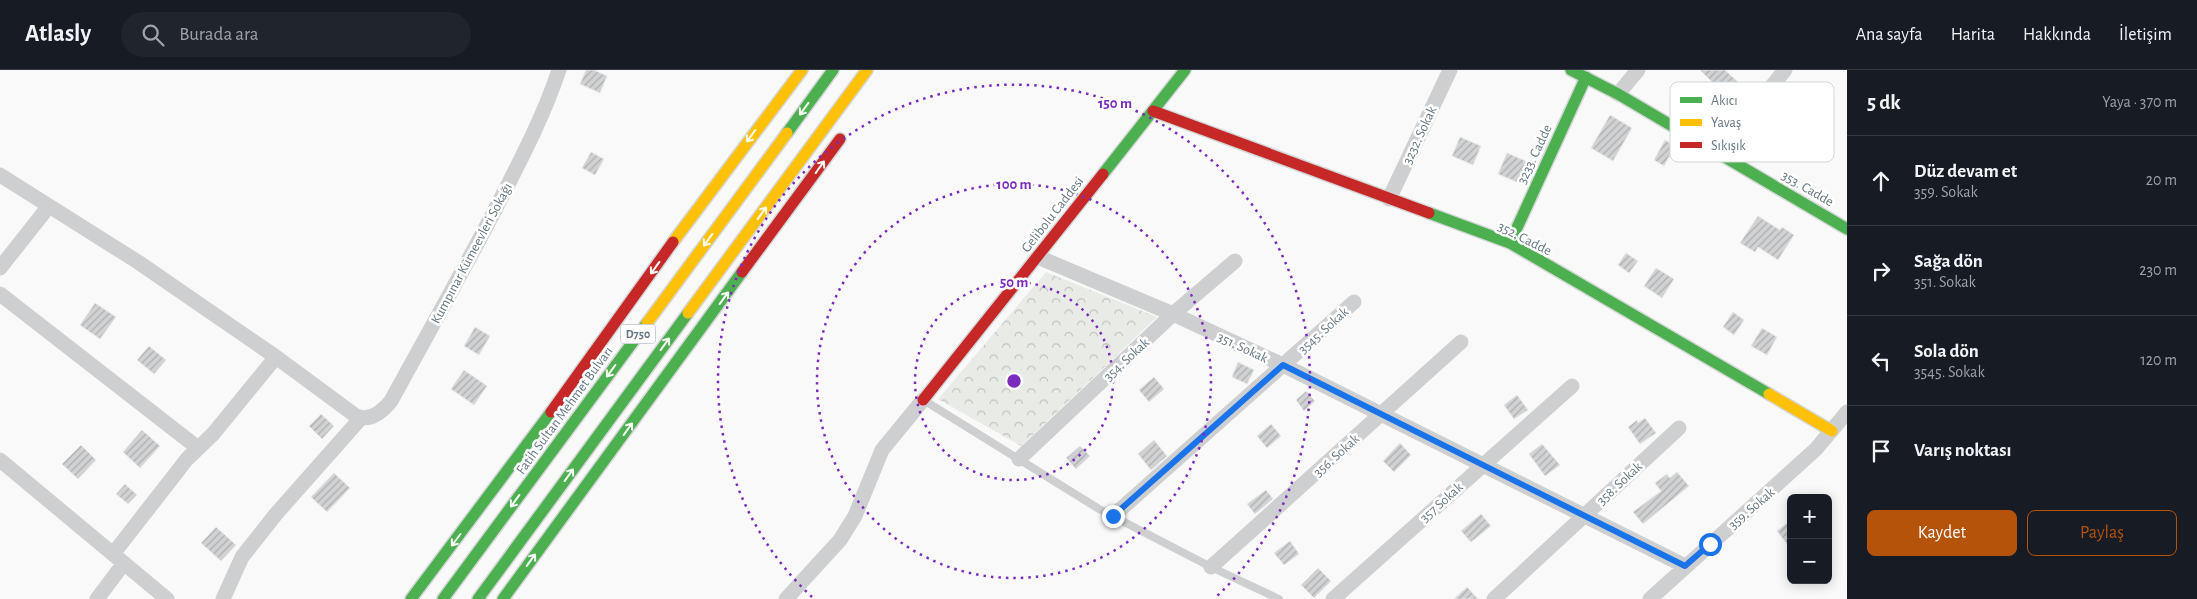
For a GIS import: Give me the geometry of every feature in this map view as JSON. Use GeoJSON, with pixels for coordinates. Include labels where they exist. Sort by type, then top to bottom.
{"type":"FeatureCollection","features":[{"type":"Feature","properties":{"kind":"main road"},"geometry":{"type":"LineString","coordinates":[[411,599],[563,396],[684,226],[802,70]]}},
{"type":"Feature","properties":{"kind":"main road","name":"Fatih Sultan Mehmet Bulvarı"},"geometry":{"type":"LineString","coordinates":[[443,599],[833,70]]}},
{"type":"Feature","properties":{"kind":"main road","name":"D750"},"geometry":{"type":"LineString","coordinates":[[478,599],[867,70]]}},
{"type":"Feature","properties":{"kind":"main road","name":"Gelibolu Caddesi"},"geometry":{"type":"LineString","coordinates":[[923,400],[1185,70]]}},
{"type":"Feature","properties":{"kind":"main road","name":"353. Cadde"},"geometry":{"type":"LineString","coordinates":[[1571,70],[1618,94],[1670,125]]}},
{"type":"Feature","properties":{"kind":"main road","name":"3233. Cadde"},"geometry":{"type":"LineString","coordinates":[[1510,243],[1586,77]]}},
{"type":"Feature","properties":{"kind":"main road","name":"352. Cadde"},"geometry":{"type":"LineString","coordinates":[[1153,111],[1510,243],[1832,431]]}},
{"type":"Feature","properties":{"kind":"main road"},"geometry":{"type":"LineString","coordinates":[[503,599],[846,131]]}},
{"type":"Feature","properties":{"kind":"main road","name":"353. Cadde"},"geometry":{"type":"LineString","coordinates":[[1733,162],[1847,229]]}},
{"type":"Feature","properties":{"kind":"street","name":"Kumpınar Kümeevleri Sokağı"},"geometry":{"type":"LineString","coordinates":[[223,599],[242,557],[276,514],[361,418],[377,415],[391,401],[518,164],[542,113],[559,70]]}},
{"type":"Feature","properties":{"kind":"street","name":"3232. Sokak"},"geometry":{"type":"LineString","coordinates":[[1389,199],[1450,70]]}},
{"type":"Feature","properties":{"kind":"street"},"geometry":{"type":"LineString","coordinates":[[1618,94],[1638,70]]}},
{"type":"Feature","properties":{"kind":"street"},"geometry":{"type":"LineString","coordinates":[[1775,82],[1785,70]]}},
{"type":"Feature","properties":{"kind":"street"},"geometry":{"type":"LineString","coordinates":[[0,175],[138,262],[361,418]]}},
{"type":"Feature","properties":{"kind":"street"},"geometry":{"type":"LineString","coordinates":[[0,268],[49,206]]}},
{"type":"Feature","properties":{"kind":"street","name":"351. Sokak"},"geometry":{"type":"LineString","coordinates":[[1038,257],[1173,314],[1283,365],[1685,566]]}},
{"type":"Feature","properties":{"kind":"street","name":"354. Sokak"},"geometry":{"type":"LineString","coordinates":[[1019,459],[1173,314],[1234,261]]}},
{"type":"Feature","properties":{"kind":"street"},"geometry":{"type":"LineString","coordinates":[[0,294],[198,448]]}},
{"type":"Feature","properties":{"kind":"street","name":"3545. Sokak"},"geometry":{"type":"LineString","coordinates":[[1113,516],[1354,302]]}},
{"type":"Feature","properties":{"kind":"street","name":"356. Sokak"},"geometry":{"type":"LineString","coordinates":[[1211,567],[1461,342]]}},
{"type":"Feature","properties":{"kind":"street"},"geometry":{"type":"LineString","coordinates":[[97,599],[118,558],[198,448],[213,434],[276,357]]}},
{"type":"Feature","properties":{"kind":"street","name":"357 Sokak"},"geometry":{"type":"LineString","coordinates":[[1333,599],[1572,386]]}},
{"type":"Feature","properties":{"kind":"street"},"geometry":{"type":"LineString","coordinates":[[786,599],[844,534],[856,516],[882,450],[923,400]]}},
{"type":"Feature","properties":{"kind":"street","name":"359. Sokak"},"geometry":{"type":"LineString","coordinates":[[1650,599],[1792,472],[1832,431],[1847,412]]}},
{"type":"Feature","properties":{"kind":"street","name":"358. Sokak"},"geometry":{"type":"LineString","coordinates":[[1494,599],[1679,428]]}},
{"type":"Feature","properties":{"kind":"street"},"geometry":{"type":"LineString","coordinates":[[0,460],[163,598]]}},
{"type":"Feature","properties":{"kind":"lane"},"geometry":{"type":"LineString","coordinates":[[923,400],[1113,516],[1211,567],[1279,599]]}},
{"type":"Feature","properties":{"kind":"green space"},"geometry":{"type":"Polygon","coordinates":[[[1046,272],[1157,317],[1021,446],[938,399],[1046,272]]]}},
{"type":"Feature","properties":{"kind":"building"},"geometry":{"type":"Polygon","coordinates":[[[586,70],[594,70],[607,76],[600,93],[580,84],[586,70]]]}},
{"type":"Feature","properties":{"kind":"building"},"geometry":{"type":"Polygon","coordinates":[[[1700,70],[1725,70],[1738,82],[1712,82],[1700,70]]]}},
{"type":"Feature","properties":{"kind":"building"},"geometry":{"type":"Polygon","coordinates":[[[1610,115],[1632,128],[1613,161],[1591,148],[1610,115]]]}},
{"type":"Feature","properties":{"kind":"building"},"geometry":{"type":"Polygon","coordinates":[[[1460,137],[1481,146],[1473,165],[1452,156],[1460,137]]]}},
{"type":"Feature","properties":{"kind":"building"},"geometry":{"type":"Polygon","coordinates":[[[1665,140],[1670,143],[1670,155],[1664,166],[1654,160],[1665,140]]]}},
{"type":"Feature","properties":{"kind":"building"},"geometry":{"type":"Polygon","coordinates":[[[591,152],[604,159],[595,175],[582,168],[591,152]]]}},
{"type":"Feature","properties":{"kind":"building"},"geometry":{"type":"Polygon","coordinates":[[[1507,153],[1528,162],[1519,183],[1498,174],[1507,153]]]}},
{"type":"Feature","properties":{"kind":"building"},"geometry":{"type":"Polygon","coordinates":[[[1758,216],[1780,230],[1782,227],[1794,235],[1778,260],[1758,247],[1755,252],[1740,243],[1758,216]]]}},
{"type":"Feature","properties":{"kind":"building"},"geometry":{"type":"Polygon","coordinates":[[[1626,253],[1638,261],[1629,273],[1618,265],[1626,253]]]}},
{"type":"Feature","properties":{"kind":"building"},"geometry":{"type":"Polygon","coordinates":[[[1656,268],[1674,279],[1662,298],[1644,286],[1656,268]]]}},
{"type":"Feature","properties":{"kind":"building"},"geometry":{"type":"Polygon","coordinates":[[[95,303],[116,317],[100,339],[80,325],[95,303]]]}},
{"type":"Feature","properties":{"kind":"building"},"geometry":{"type":"Polygon","coordinates":[[[1733,312],[1744,320],[1734,335],[1723,327],[1733,312]]]}},
{"type":"Feature","properties":{"kind":"building"},"geometry":{"type":"Polygon","coordinates":[[[475,327],[490,336],[479,355],[464,346],[475,327]]]}},
{"type":"Feature","properties":{"kind":"building"},"geometry":{"type":"Polygon","coordinates":[[[1762,328],[1777,337],[1767,355],[1751,346],[1762,328]]]}},
{"type":"Feature","properties":{"kind":"building"},"geometry":{"type":"Polygon","coordinates":[[[149,346],[166,360],[154,374],[137,360],[149,346]]]}},
{"type":"Feature","properties":{"kind":"building"},"geometry":{"type":"Polygon","coordinates":[[[1238,362],[1254,370],[1247,384],[1232,377],[1238,362]]]}},
{"type":"Feature","properties":{"kind":"building"},"geometry":{"type":"Polygon","coordinates":[[[464,370],[487,386],[474,405],[451,389],[464,370]]]}},
{"type":"Feature","properties":{"kind":"building"},"geometry":{"type":"Polygon","coordinates":[[[1154,377],[1164,389],[1149,402],[1139,390],[1154,377]]]}},
{"type":"Feature","properties":{"kind":"building"},"geometry":{"type":"Polygon","coordinates":[[[1306,391],[1315,401],[1304,411],[1296,400],[1306,391]]]}},
{"type":"Feature","properties":{"kind":"building"},"geometry":{"type":"Polygon","coordinates":[[[1517,395],[1528,410],[1514,419],[1504,405],[1517,395]]]}},
{"type":"Feature","properties":{"kind":"building"},"geometry":{"type":"Polygon","coordinates":[[[321,414],[334,426],[322,439],[309,426],[321,414]]]}},
{"type":"Feature","properties":{"kind":"building"},"geometry":{"type":"Polygon","coordinates":[[[1645,418],[1656,433],[1640,444],[1628,427],[1637,420],[1638,423],[1645,418]]]}},
{"type":"Feature","properties":{"kind":"building"},"geometry":{"type":"Polygon","coordinates":[[[1271,424],[1281,436],[1267,448],[1257,436],[1271,424]]]}},
{"type":"Feature","properties":{"kind":"building"},"geometry":{"type":"Polygon","coordinates":[[[142,430],[160,446],[140,468],[123,452],[142,430]]]}},
{"type":"Feature","properties":{"kind":"building"},"geometry":{"type":"Polygon","coordinates":[[[1154,440],[1167,456],[1151,470],[1138,454],[1154,440]]]}},
{"type":"Feature","properties":{"kind":"building"},"geometry":{"type":"Polygon","coordinates":[[[1400,443],[1411,455],[1394,472],[1383,461],[1400,443]]]}},
{"type":"Feature","properties":{"kind":"building"},"geometry":{"type":"Polygon","coordinates":[[[1542,444],[1560,465],[1545,476],[1529,454],[1542,444]]]}},
{"type":"Feature","properties":{"kind":"building"},"geometry":{"type":"Polygon","coordinates":[[[81,445],[96,460],[78,479],[62,464],[81,445]]]}},
{"type":"Feature","properties":{"kind":"building"},"geometry":{"type":"Polygon","coordinates":[[[1080,446],[1090,456],[1076,469],[1066,458],[1080,446]]]}},
{"type":"Feature","properties":{"kind":"building"},"geometry":{"type":"Polygon","coordinates":[[[1677,472],[1689,486],[1643,524],[1633,512],[1661,491],[1655,483],[1667,474],[1670,478],[1677,472]]]}},
{"type":"Feature","properties":{"kind":"building"},"geometry":{"type":"Polygon","coordinates":[[[334,473],[350,488],[327,512],[311,497],[334,473]]]}},
{"type":"Feature","properties":{"kind":"building"},"geometry":{"type":"Polygon","coordinates":[[[125,484],[137,495],[128,504],[116,494],[125,484]]]}},
{"type":"Feature","properties":{"kind":"building"},"geometry":{"type":"Polygon","coordinates":[[[1266,490],[1273,499],[1255,514],[1247,504],[1266,490]]]}},
{"type":"Feature","properties":{"kind":"building"},"geometry":{"type":"Polygon","coordinates":[[[1481,514],[1491,526],[1471,542],[1461,531],[1481,514]]]}},
{"type":"Feature","properties":{"kind":"building"},"geometry":{"type":"Polygon","coordinates":[[[1787,523],[1787,544],[1777,531],[1787,523]]]}},
{"type":"Feature","properties":{"kind":"building"},"geometry":{"type":"Polygon","coordinates":[[[216,527],[236,545],[221,561],[201,543],[216,527]]]}},
{"type":"Feature","properties":{"kind":"building"},"geometry":{"type":"Polygon","coordinates":[[[1290,541],[1299,554],[1284,565],[1274,553],[1290,541]]]}},
{"type":"Feature","properties":{"kind":"building"},"geometry":{"type":"Polygon","coordinates":[[[1318,568],[1331,581],[1314,598],[1301,585],[1318,568]]]}},
{"type":"Feature","properties":{"kind":"building"},"geometry":{"type":"Polygon","coordinates":[[[1467,587],[1478,599],[1454,599],[1467,587]]]}},
{"type":"Feature","properties":{"kind":"traffic: fast"},"geometry":{"type":"LineString","coordinates":[[787,133],[833,70]]}},
{"type":"Feature","properties":{"kind":"traffic: fast"},"geometry":{"type":"LineString","coordinates":[[1103,174],[1185,70]]}},
{"type":"Feature","properties":{"kind":"traffic: fast"},"geometry":{"type":"LineString","coordinates":[[1571,70],[1618,94],[1670,125]]}},
{"type":"Feature","properties":{"kind":"traffic: fast"},"geometry":{"type":"LineString","coordinates":[[1510,243],[1586,77]]}},
{"type":"Feature","properties":{"kind":"traffic: fast"},"geometry":{"type":"LineString","coordinates":[[1733,162],[1847,229]]}},
{"type":"Feature","properties":{"kind":"traffic: fast"},"geometry":{"type":"LineString","coordinates":[[1429,213],[1510,243],[1769,394]]}},
{"type":"Feature","properties":{"kind":"traffic: fast"},"geometry":{"type":"LineString","coordinates":[[503,599],[742,272]]}},
{"type":"Feature","properties":{"kind":"traffic: fast"},"geometry":{"type":"LineString","coordinates":[[478,599],[688,313]]}},
{"type":"Feature","properties":{"kind":"traffic: fast"},"geometry":{"type":"LineString","coordinates":[[443,599],[647,323]]}},
{"type":"Feature","properties":{"kind":"traffic: fast"},"geometry":{"type":"LineString","coordinates":[[411,599],[551,412]]}},
{"type":"Feature","properties":{"kind":"traffic: slow"},"geometry":{"type":"LineString","coordinates":[[673,242],[802,70]]}},
{"type":"Feature","properties":{"kind":"traffic: slow"},"geometry":{"type":"LineString","coordinates":[[688,313],[867,70]]}},
{"type":"Feature","properties":{"kind":"traffic: slow"},"geometry":{"type":"LineString","coordinates":[[647,323],[787,133]]}},
{"type":"Feature","properties":{"kind":"traffic: slow"},"geometry":{"type":"LineString","coordinates":[[1769,394],[1832,431]]}},
{"type":"Feature","properties":{"kind":"traffic: jam"},"geometry":{"type":"LineString","coordinates":[[1153,111],[1429,213]]}},
{"type":"Feature","properties":{"kind":"traffic: jam"},"geometry":{"type":"LineString","coordinates":[[742,272],[840,139]]}},
{"type":"Feature","properties":{"kind":"traffic: jam"},"geometry":{"type":"LineString","coordinates":[[923,400],[1103,174]]}},
{"type":"Feature","properties":{"kind":"traffic: jam"},"geometry":{"type":"LineString","coordinates":[[551,412],[673,242]]}},
{"type":"Feature","properties":{"kind":"route"},"geometry":{"type":"LineString","coordinates":[[1113,516],[1283,365],[1685,566],[1710,544]]}}]}
